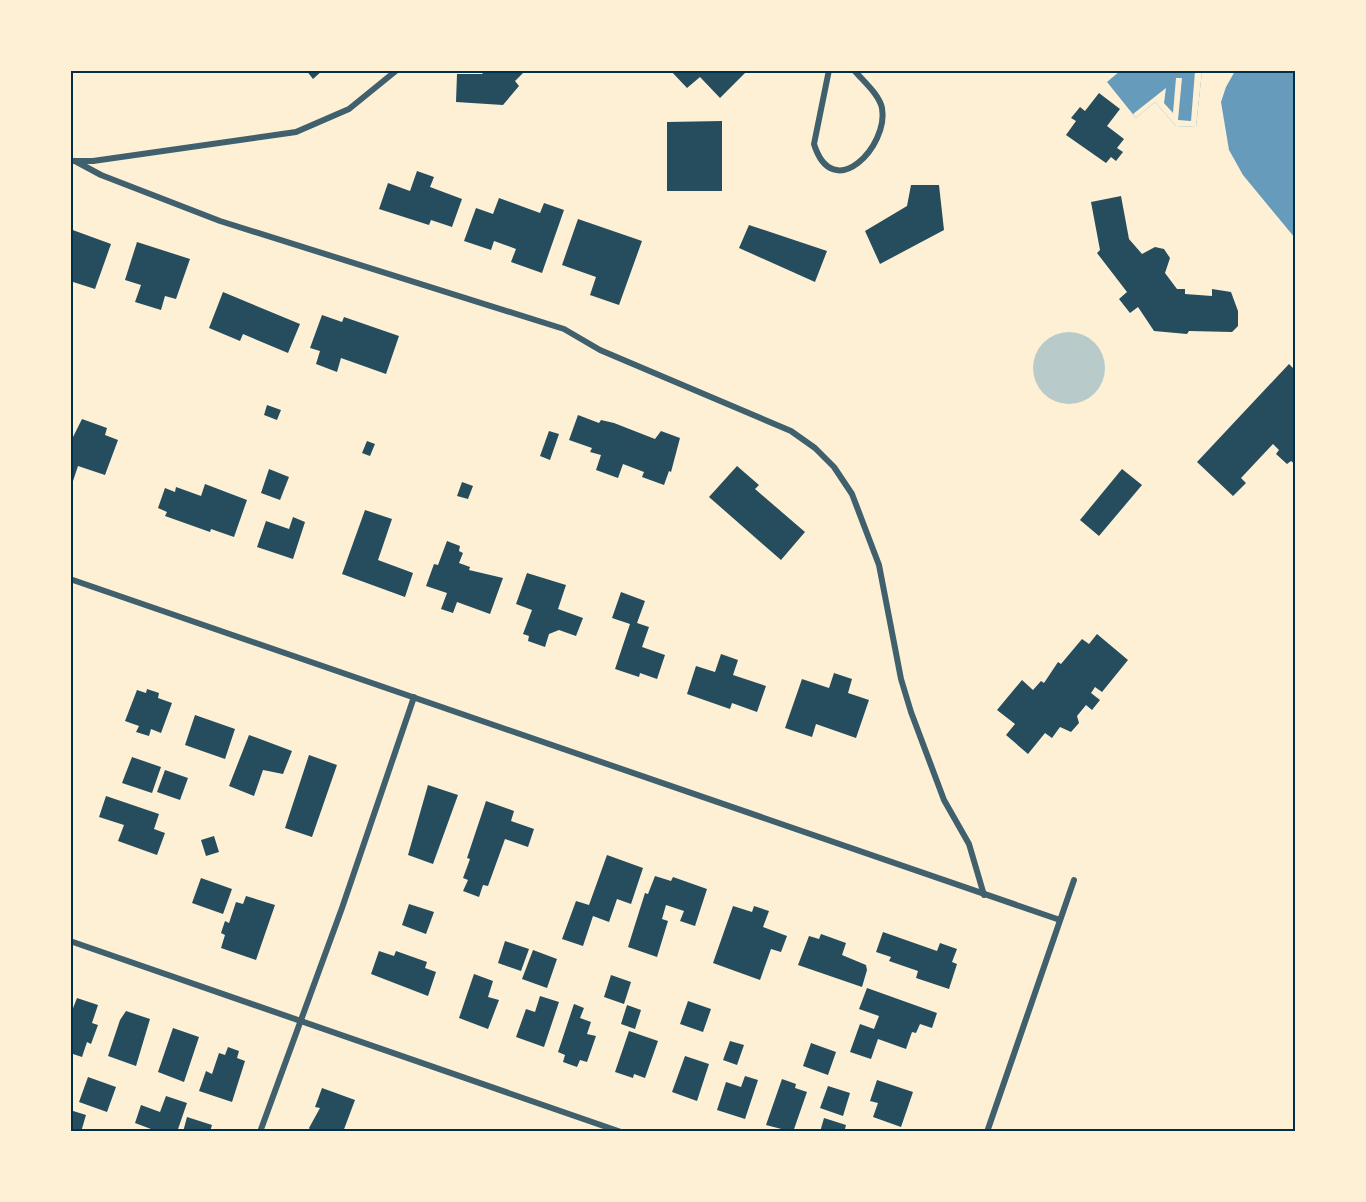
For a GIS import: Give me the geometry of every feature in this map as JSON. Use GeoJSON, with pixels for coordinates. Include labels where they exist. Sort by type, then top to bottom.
{"type":"FeatureCollection","features":[{"type":"Feature","properties":{"kind":"street"},"geometry":{"type":"LineString","coordinates":[[73,161],[296,132],[349,109],[397,70]]}},
{"type":"Feature","properties":{"kind":"street"},"geometry":{"type":"LineString","coordinates":[[829,70],[814,144],[818,155],[826,165],[848,170],[866,158],[882,123],[882,108],[878,98],[854,70]]}},
{"type":"Feature","properties":{"kind":"street"},"geometry":{"type":"LineString","coordinates":[[73,161],[101,175],[220,221],[564,329],[600,350],[790,431],[815,448],[834,467],[852,494],[860,514],[883,581],[901,679],[911,712],[944,800],[969,844],[984,895]]}},
{"type":"Feature","properties":{"kind":"street"},"geometry":{"type":"LineString","coordinates":[[70,579],[1060,920]]}},
{"type":"Feature","properties":{"kind":"street"},"geometry":{"type":"LineString","coordinates":[[260,1131],[342,908],[414,697]]}},
{"type":"Feature","properties":{"kind":"street"},"geometry":{"type":"LineString","coordinates":[[987,1131],[1074,880]]}},
{"type":"Feature","properties":{"kind":"street"},"geometry":{"type":"LineString","coordinates":[[70,941],[621,1131]]}},
{"type":"Feature","properties":{"kind":"shaded area"},"geometry":{"type":"Polygon","coordinates":[[[1069,332],[1089,338],[1099,348],[1105,368],[1099,388],[1089,398],[1069,404],[1049,398],[1039,388],[1033,368],[1039,348],[1049,338],[1069,332]]]}},
{"type":"Feature","properties":{"kind":"water"},"geometry":{"type":"Polygon","coordinates":[[[1120,71],[1202,71],[1196,127],[1176,126],[1155,102],[1136,118],[1107,82],[1120,71]]]}},
{"type":"Feature","properties":{"kind":"water"},"geometry":{"type":"Polygon","coordinates":[[[1235,71],[1295,71],[1295,238],[1243,175],[1229,150],[1221,102],[1235,71]]]}},
{"type":"Feature","properties":{"kind":"pier"},"geometry":{"type":"Polygon","coordinates":[[[1195,71],[1202,71],[1196,127],[1176,126],[1155,102],[1136,118],[1133,114],[1166,88],[1164,103],[1173,113],[1176,78],[1182,78],[1178,120],[1191,121],[1195,71]]]}},
{"type":"Feature","properties":{"kind":"building"},"geometry":{"type":"Polygon","coordinates":[[[306,70],[323,70],[313,79],[306,70]]]}},
{"type":"Feature","properties":{"kind":"building"},"geometry":{"type":"Polygon","coordinates":[[[486,70],[526,70],[515,81],[519,86],[503,105],[456,102],[457,74],[482,74],[486,70]]]}},
{"type":"Feature","properties":{"kind":"building"},"geometry":{"type":"Polygon","coordinates":[[[670,70],[748,70],[720,98],[700,77],[687,88],[670,70]]]}},
{"type":"Feature","properties":{"kind":"building"},"geometry":{"type":"Polygon","coordinates":[[[1099,93],[1120,109],[1107,126],[1124,139],[1117,148],[1123,152],[1116,161],[1111,157],[1106,163],[1066,135],[1076,121],[1071,118],[1080,107],[1085,111],[1099,93]]]}},
{"type":"Feature","properties":{"kind":"building"},"geometry":{"type":"Polygon","coordinates":[[[722,121],[722,191],[667,191],[667,122],[722,121]]]}},
{"type":"Feature","properties":{"kind":"building"},"geometry":{"type":"Polygon","coordinates":[[[417,171],[434,177],[430,187],[462,199],[452,227],[431,220],[429,225],[379,209],[388,183],[410,191],[417,171]]]}},
{"type":"Feature","properties":{"kind":"building"},"geometry":{"type":"Polygon","coordinates":[[[911,185],[939,185],[944,230],[880,264],[865,231],[907,206],[911,185]]]}},
{"type":"Feature","properties":{"kind":"building"},"geometry":{"type":"Polygon","coordinates":[[[1121,196],[1129,239],[1142,254],[1155,247],[1164,249],[1170,258],[1165,273],[1177,289],[1185,289],[1185,294],[1212,296],[1212,289],[1231,292],[1238,311],[1238,326],[1232,332],[1189,331],[1187,334],[1154,331],[1138,307],[1130,313],[1119,299],[1127,292],[1097,253],[1100,250],[1091,202],[1121,196]]]}},
{"type":"Feature","properties":{"kind":"building"},"geometry":{"type":"Polygon","coordinates":[[[499,198],[540,213],[544,203],[564,210],[542,273],[511,262],[516,249],[494,241],[491,250],[464,241],[476,208],[493,214],[499,198]]]}},
{"type":"Feature","properties":{"kind":"building"},"geometry":{"type":"Polygon","coordinates":[[[578,219],[642,241],[619,305],[590,295],[596,277],[562,265],[578,219]]]}},
{"type":"Feature","properties":{"kind":"building"},"geometry":{"type":"Polygon","coordinates":[[[749,225],[827,251],[815,282],[739,248],[749,225]]]}},
{"type":"Feature","properties":{"kind":"building"},"geometry":{"type":"Polygon","coordinates":[[[70,229],[111,244],[95,289],[70,281],[70,229]]]}},
{"type":"Feature","properties":{"kind":"building"},"geometry":{"type":"Polygon","coordinates":[[[137,242],[190,259],[176,299],[165,296],[161,310],[135,302],[141,285],[125,280],[137,242]]]}},
{"type":"Feature","properties":{"kind":"building"},"geometry":{"type":"Polygon","coordinates":[[[223,292],[300,324],[288,353],[243,334],[240,341],[209,328],[223,292]]]}},
{"type":"Feature","properties":{"kind":"building"},"geometry":{"type":"Polygon","coordinates":[[[322,315],[342,322],[344,317],[399,336],[386,374],[341,358],[337,372],[316,364],[320,351],[310,348],[322,315]]]}},
{"type":"Feature","properties":{"kind":"building"},"geometry":{"type":"Polygon","coordinates":[[[1289,364],[1296,371],[1296,465],[1291,461],[1287,464],[1276,454],[1279,450],[1273,444],[1241,478],[1246,483],[1233,496],[1197,462],[1289,364]]]}},
{"type":"Feature","properties":{"kind":"building"},"geometry":{"type":"Polygon","coordinates":[[[267,405],[281,410],[277,420],[264,415],[267,405]]]}},
{"type":"Feature","properties":{"kind":"building"},"geometry":{"type":"Polygon","coordinates":[[[578,415],[599,423],[601,420],[614,423],[655,439],[661,431],[680,438],[671,472],[669,471],[664,485],[642,477],[644,472],[623,464],[618,478],[596,470],[601,455],[590,452],[592,448],[569,440],[578,415]]]}},
{"type":"Feature","properties":{"kind":"building"},"geometry":{"type":"Polygon","coordinates":[[[82,419],[107,428],[105,435],[118,440],[105,475],[78,466],[71,487],[70,443],[82,419]]]}},
{"type":"Feature","properties":{"kind":"building"},"geometry":{"type":"Polygon","coordinates":[[[549,431],[559,434],[550,460],[540,456],[549,431]]]}},
{"type":"Feature","properties":{"kind":"building"},"geometry":{"type":"Polygon","coordinates":[[[367,441],[375,444],[370,456],[362,453],[367,441]]]}},
{"type":"Feature","properties":{"kind":"building"},"geometry":{"type":"Polygon","coordinates":[[[737,466],[759,485],[755,489],[805,532],[781,560],[709,497],[737,466]]]}},
{"type":"Feature","properties":{"kind":"building"},"geometry":{"type":"Polygon","coordinates":[[[269,469],[289,477],[280,500],[261,493],[269,469]]]}},
{"type":"Feature","properties":{"kind":"building"},"geometry":{"type":"Polygon","coordinates":[[[1122,469],[1142,485],[1099,536],[1080,520],[1122,469]]]}},
{"type":"Feature","properties":{"kind":"building"},"geometry":{"type":"Polygon","coordinates":[[[462,482],[473,486],[468,499],[457,496],[462,482]]]}},
{"type":"Feature","properties":{"kind":"building"},"geometry":{"type":"Polygon","coordinates":[[[205,484],[247,500],[234,537],[211,529],[210,532],[165,516],[167,512],[158,508],[165,488],[175,492],[176,487],[201,496],[205,484]]]}},
{"type":"Feature","properties":{"kind":"building"},"geometry":{"type":"Polygon","coordinates":[[[365,510],[392,519],[378,560],[413,573],[405,597],[342,574],[365,510]]]}},
{"type":"Feature","properties":{"kind":"building"},"geometry":{"type":"Polygon","coordinates":[[[293,517],[305,522],[293,559],[257,547],[266,521],[289,529],[293,517]]]}},
{"type":"Feature","properties":{"kind":"building"},"geometry":{"type":"Polygon","coordinates":[[[447,541],[460,546],[459,551],[463,553],[459,563],[470,567],[469,570],[503,578],[490,614],[457,602],[453,613],[441,609],[447,593],[426,586],[434,564],[438,565],[447,541]]]}},
{"type":"Feature","properties":{"kind":"building"},"geometry":{"type":"Polygon","coordinates":[[[527,573],[566,585],[558,609],[583,618],[576,636],[559,630],[549,634],[545,647],[528,641],[529,636],[523,634],[532,610],[516,604],[527,573]]]}},
{"type":"Feature","properties":{"kind":"building"},"geometry":{"type":"Polygon","coordinates":[[[621,592],[645,601],[637,623],[649,627],[642,647],[665,655],[657,679],[640,673],[639,677],[615,669],[630,624],[612,618],[621,592]]]}},
{"type":"Feature","properties":{"kind":"building"},"geometry":{"type":"Polygon","coordinates":[[[1097,634],[1128,660],[1102,692],[1095,687],[1091,693],[1100,700],[1092,710],[1086,705],[1077,716],[1079,723],[1071,732],[1060,727],[1052,738],[1045,733],[1028,754],[1006,735],[1015,724],[997,710],[1022,680],[1033,690],[1041,681],[1044,683],[1058,662],[1061,664],[1082,639],[1089,644],[1097,634]]]}},
{"type":"Feature","properties":{"kind":"building"},"geometry":{"type":"Polygon","coordinates":[[[721,654],[738,660],[733,675],[766,686],[757,712],[732,703],[730,709],[687,694],[696,666],[715,672],[721,654]]]}},
{"type":"Feature","properties":{"kind":"building"},"geometry":{"type":"Polygon","coordinates":[[[834,673],[852,679],[848,693],[869,700],[856,738],[816,724],[812,737],[785,728],[802,679],[829,688],[834,673]]]}},
{"type":"Feature","properties":{"kind":"building"},"geometry":{"type":"Polygon","coordinates":[[[147,689],[159,693],[158,698],[172,703],[161,733],[151,729],[149,736],[136,732],[139,726],[125,721],[137,690],[146,693],[147,689]]]}},
{"type":"Feature","properties":{"kind":"building"},"geometry":{"type":"Polygon","coordinates":[[[195,715],[235,729],[225,759],[185,745],[195,715]]]}},
{"type":"Feature","properties":{"kind":"building"},"geometry":{"type":"Polygon","coordinates":[[[249,735],[292,751],[283,774],[263,770],[254,796],[229,786],[249,735]]]}},
{"type":"Feature","properties":{"kind":"building"},"geometry":{"type":"Polygon","coordinates":[[[309,755],[337,765],[312,837],[285,828],[309,755]]]}},
{"type":"Feature","properties":{"kind":"building"},"geometry":{"type":"Polygon","coordinates":[[[132,757],[161,767],[152,793],[122,783],[132,757]]]}},
{"type":"Feature","properties":{"kind":"building"},"geometry":{"type":"Polygon","coordinates":[[[165,770],[188,778],[180,800],[157,792],[165,770]]]}},
{"type":"Feature","properties":{"kind":"building"},"geometry":{"type":"Polygon","coordinates":[[[428,785],[458,795],[433,864],[408,855],[428,785]]]}},
{"type":"Feature","properties":{"kind":"building"},"geometry":{"type":"Polygon","coordinates":[[[106,796],[159,814],[154,829],[165,833],[157,855],[118,841],[124,825],[99,817],[106,796]]]}},
{"type":"Feature","properties":{"kind":"building"},"geometry":{"type":"Polygon","coordinates":[[[486,801],[514,811],[511,821],[534,829],[528,847],[505,839],[488,886],[483,885],[479,897],[463,891],[468,880],[463,878],[470,859],[467,858],[486,801]]]}},
{"type":"Feature","properties":{"kind":"building"},"geometry":{"type":"Polygon","coordinates":[[[214,836],[219,852],[206,856],[201,840],[214,836]]]}},
{"type":"Feature","properties":{"kind":"building"},"geometry":{"type":"Polygon","coordinates":[[[607,855],[643,868],[631,904],[617,899],[609,922],[593,916],[583,946],[562,939],[576,901],[589,905],[607,855]]]}},
{"type":"Feature","properties":{"kind":"building"},"geometry":{"type":"Polygon","coordinates":[[[655,876],[671,881],[673,877],[707,889],[695,926],[680,921],[684,911],[666,905],[662,919],[668,921],[657,957],[628,947],[645,893],[648,894],[655,876]]]}},
{"type":"Feature","properties":{"kind":"building"},"geometry":{"type":"Polygon","coordinates":[[[201,878],[232,889],[223,914],[192,903],[201,878]]]}},
{"type":"Feature","properties":{"kind":"building"},"geometry":{"type":"Polygon","coordinates":[[[246,896],[275,905],[256,960],[221,948],[225,935],[221,933],[225,921],[229,923],[236,902],[243,904],[246,896]]]}},
{"type":"Feature","properties":{"kind":"building"},"geometry":{"type":"Polygon","coordinates":[[[409,904],[434,912],[426,934],[402,925],[409,904]]]}},
{"type":"Feature","properties":{"kind":"building"},"geometry":{"type":"Polygon","coordinates":[[[733,906],[752,912],[754,906],[769,911],[763,927],[787,936],[781,952],[771,949],[760,980],[713,963],[733,906]]]}},
{"type":"Feature","properties":{"kind":"building"},"geometry":{"type":"Polygon","coordinates":[[[883,932],[937,951],[940,943],[957,949],[952,962],[957,964],[949,989],[916,978],[918,971],[889,961],[891,957],[876,952],[883,932]]]}},
{"type":"Feature","properties":{"kind":"building"},"geometry":{"type":"Polygon","coordinates":[[[821,934],[846,943],[842,955],[866,965],[867,970],[862,987],[798,965],[809,936],[819,939],[821,934]]]}},
{"type":"Feature","properties":{"kind":"building"},"geometry":{"type":"Polygon","coordinates":[[[505,941],[529,949],[521,971],[498,963],[505,941]]]}},
{"type":"Feature","properties":{"kind":"building"},"geometry":{"type":"Polygon","coordinates":[[[533,950],[557,959],[547,988],[522,979],[533,950]]]}},
{"type":"Feature","properties":{"kind":"building"},"geometry":{"type":"Polygon","coordinates":[[[379,951],[394,956],[396,951],[427,962],[425,968],[436,972],[428,996],[371,974],[379,951]]]}},
{"type":"Feature","properties":{"kind":"building"},"geometry":{"type":"Polygon","coordinates":[[[474,974],[493,981],[488,997],[499,1000],[488,1029],[459,1018],[474,974]]]}},
{"type":"Feature","properties":{"kind":"building"},"geometry":{"type":"Polygon","coordinates":[[[611,975],[631,982],[624,1004],[604,997],[611,975]]]}},
{"type":"Feature","properties":{"kind":"building"},"geometry":{"type":"Polygon","coordinates":[[[867,988],[937,1013],[932,1028],[920,1024],[916,1033],[912,1032],[906,1049],[878,1039],[871,1059],[850,1052],[860,1024],[874,1029],[879,1016],[859,1009],[867,988]]]}},
{"type":"Feature","properties":{"kind":"building"},"geometry":{"type":"Polygon","coordinates":[[[540,996],[559,1002],[544,1047],[516,1037],[526,1009],[535,1012],[540,996]]]}},
{"type":"Feature","properties":{"kind":"building"},"geometry":{"type":"Polygon","coordinates":[[[77,998],[98,1005],[92,1023],[98,1025],[91,1044],[87,1042],[82,1057],[70,1053],[70,1016],[77,998]]]}},
{"type":"Feature","properties":{"kind":"building"},"geometry":{"type":"Polygon","coordinates":[[[688,1001],[711,1009],[703,1032],[680,1024],[688,1001]]]}},
{"type":"Feature","properties":{"kind":"building"},"geometry":{"type":"Polygon","coordinates":[[[574,1004],[584,1008],[580,1018],[591,1022],[587,1034],[596,1036],[587,1062],[580,1060],[577,1067],[563,1062],[565,1055],[558,1052],[574,1004]]]}},
{"type":"Feature","properties":{"kind":"building"},"geometry":{"type":"Polygon","coordinates":[[[627,1005],[641,1010],[635,1029],[621,1024],[627,1005]]]}},
{"type":"Feature","properties":{"kind":"building"},"geometry":{"type":"Polygon","coordinates":[[[126,1011],[150,1019],[136,1066],[108,1056],[120,1020],[126,1011]]]}},
{"type":"Feature","properties":{"kind":"building"},"geometry":{"type":"Polygon","coordinates":[[[173,1028],[199,1037],[184,1082],[158,1072],[173,1028]]]}},
{"type":"Feature","properties":{"kind":"building"},"geometry":{"type":"Polygon","coordinates":[[[629,1031],[658,1041],[645,1078],[634,1074],[633,1078],[615,1072],[629,1031]]]}},
{"type":"Feature","properties":{"kind":"building"},"geometry":{"type":"Polygon","coordinates":[[[730,1041],[744,1045],[737,1065],[723,1060],[730,1041]]]}},
{"type":"Feature","properties":{"kind":"building"},"geometry":{"type":"Polygon","coordinates":[[[811,1043],[836,1052],[828,1075],[803,1066],[811,1043]]]}},
{"type":"Feature","properties":{"kind":"building"},"geometry":{"type":"Polygon","coordinates":[[[228,1047],[239,1051],[237,1058],[245,1061],[232,1102],[199,1091],[206,1071],[212,1074],[219,1053],[225,1055],[228,1047]]]}},
{"type":"Feature","properties":{"kind":"building"},"geometry":{"type":"Polygon","coordinates":[[[685,1056],[709,1064],[697,1101],[672,1092],[685,1056]]]}},
{"type":"Feature","properties":{"kind":"building"},"geometry":{"type":"Polygon","coordinates":[[[745,1076],[758,1080],[745,1119],[717,1110],[726,1082],[741,1087],[745,1076]]]}},
{"type":"Feature","properties":{"kind":"building"},"geometry":{"type":"Polygon","coordinates":[[[88,1077],[116,1087],[107,1112],[79,1102],[88,1077]]]}},
{"type":"Feature","properties":{"kind":"building"},"geometry":{"type":"Polygon","coordinates":[[[782,1079],[796,1084],[795,1088],[807,1092],[793,1132],[766,1125],[782,1079]]]}},
{"type":"Feature","properties":{"kind":"building"},"geometry":{"type":"Polygon","coordinates":[[[877,1080],[913,1092],[901,1127],[873,1117],[878,1103],[870,1101],[877,1080]]]}},
{"type":"Feature","properties":{"kind":"building"},"geometry":{"type":"Polygon","coordinates":[[[828,1086],[850,1093],[843,1116],[820,1108],[828,1086]]]}},
{"type":"Feature","properties":{"kind":"building"},"geometry":{"type":"Polygon","coordinates":[[[322,1088],[355,1100],[343,1132],[311,1132],[309,1128],[320,1108],[315,1107],[322,1088]]]}},
{"type":"Feature","properties":{"kind":"building"},"geometry":{"type":"Polygon","coordinates":[[[166,1096],[187,1103],[177,1132],[159,1132],[135,1123],[141,1105],[160,1112],[166,1096]]]}},
{"type":"Feature","properties":{"kind":"building"},"geometry":{"type":"Polygon","coordinates":[[[70,1110],[86,1115],[81,1132],[70,1132],[70,1110]]]}},
{"type":"Feature","properties":{"kind":"building"},"geometry":{"type":"Polygon","coordinates":[[[187,1117],[212,1125],[210,1132],[183,1132],[187,1117]]]}},
{"type":"Feature","properties":{"kind":"building"},"geometry":{"type":"Polygon","coordinates":[[[824,1118],[846,1125],[845,1129],[851,1132],[820,1132],[824,1118]]]}}]}
